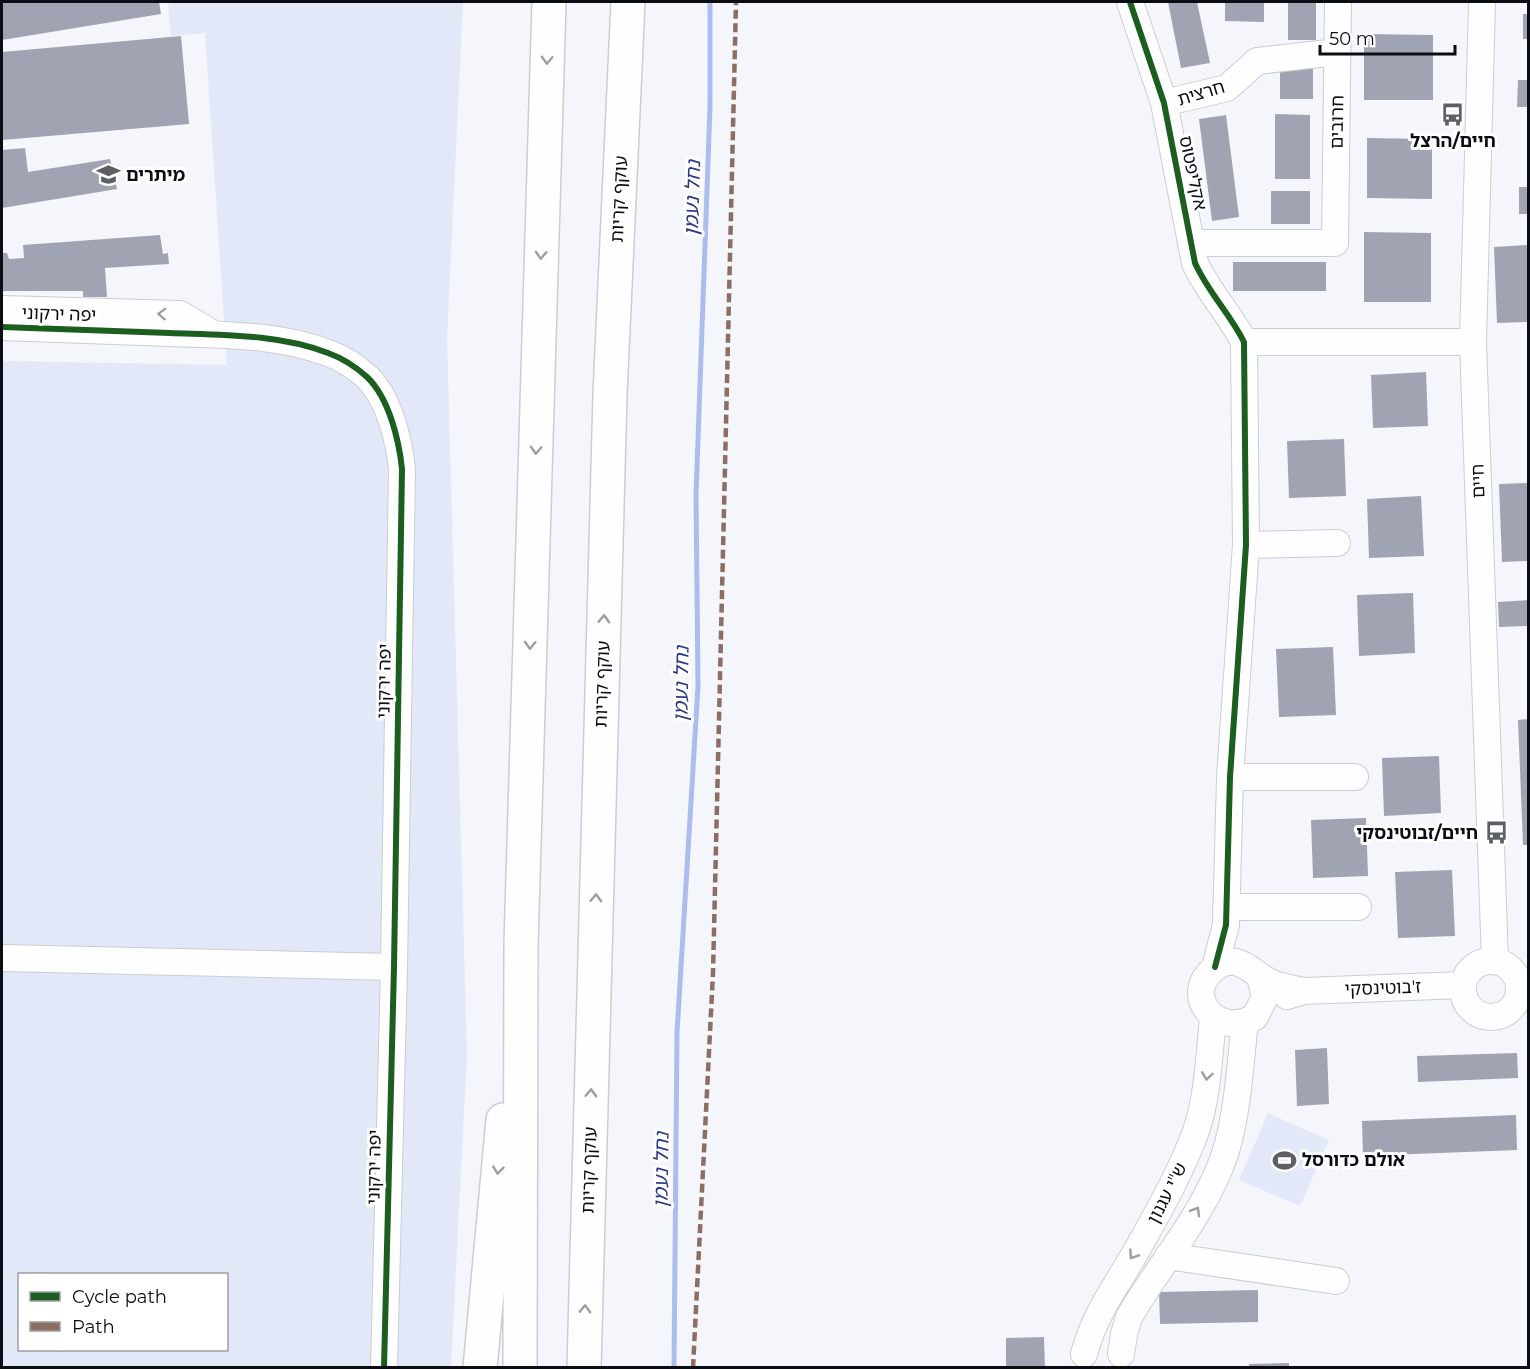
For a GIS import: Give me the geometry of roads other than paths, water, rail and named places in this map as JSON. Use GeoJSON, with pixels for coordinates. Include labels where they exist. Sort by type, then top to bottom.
{"type":"FeatureCollection","features":[{"type":"Feature","properties":{"kind":"highway"},"geometry":{"type":"LineString","coordinates":[[520,1368],[521,945],[549,2]]}},
{"type":"Feature","properties":{"kind":"highway","name":"עוקף קריות"},"geometry":{"type":"LineString","coordinates":[[584,1368],[610,406],[628,2]]}},
{"type":"Feature","properties":{"kind":"highway"},"geometry":{"type":"LineString","coordinates":[[480,1368],[487,1276],[521,945]]}},
{"type":"Feature","properties":{"kind":"street","name":"אקליפטוס"},"geometry":{"type":"LineString","coordinates":[[1130,2],[1164,103],[1195,263],[1204,282],[1235,323],[1244,342]]}},
{"type":"Feature","properties":{"kind":"street","name":"חרובים"},"geometry":{"type":"LineString","coordinates":[[1192,243],[1335,243],[1338,2]]}},
{"type":"Feature","properties":{"kind":"street","name":"חיים"},"geometry":{"type":"LineString","coordinates":[[1482,2],[1473,342],[1495,961]]}},
{"type":"Feature","properties":{"kind":"street","name":"חרצית"},"geometry":{"type":"LineString","coordinates":[[1164,103],[1227,88],[1257,61],[1337,52]]}},
{"type":"Feature","properties":{"kind":"street"},"geometry":{"type":"LineString","coordinates":[[2,309],[180,314],[215,334]]}},
{"type":"Feature","properties":{"kind":"street","name":"יפה ירקוני"},"geometry":{"type":"LineString","coordinates":[[2,327],[215,334],[298,344],[329,353],[348,363],[368,378],[383,401],[400,450],[402,469],[394,967],[384,1368]]}},
{"type":"Feature","properties":{"kind":"street"},"geometry":{"type":"LineString","coordinates":[[1215,968],[1226,916],[1230,777],[1246,545],[1244,342],[1473,342]]}},
{"type":"Feature","properties":{"kind":"street"},"geometry":{"type":"LineString","coordinates":[[1246,545],[1337,543]]}},
{"type":"Feature","properties":{"kind":"street"},"geometry":{"type":"LineString","coordinates":[[1230,777],[1355,777]]}},
{"type":"Feature","properties":{"kind":"street"},"geometry":{"type":"LineString","coordinates":[[1226,916],[1358,907]]}},
{"type":"Feature","properties":{"kind":"street"},"geometry":{"type":"LineString","coordinates":[[1226,916],[1252,970],[1264,997],[1253,1015],[1234,1025],[1214,1018],[1202,1000],[1202,988],[1206,976],[1224,963],[1252,970]]}},
{"type":"Feature","properties":{"kind":"street"},"geometry":{"type":"LineString","coordinates":[[2,958],[394,967]]}},
{"type":"Feature","properties":{"kind":"street"},"geometry":{"type":"LineString","coordinates":[[1495,961],[1505,964],[1514,971],[1524,992],[1511,1010],[1503,1016],[1483,1017],[1467,1004],[1463,985],[1474,966],[1495,961]]}},
{"type":"Feature","properties":{"kind":"street","name":"ז'בוטינסקי"},"geometry":{"type":"LineString","coordinates":[[1252,970],[1273,983],[1304,991],[1463,985]]}},
{"type":"Feature","properties":{"kind":"street","name":"ז'בוטינסקי"},"geometry":{"type":"LineString","coordinates":[[1253,1015],[1304,991]]}},
{"type":"Feature","properties":{"kind":"street","name":"ש\"י עגנון"},"geometry":{"type":"LineString","coordinates":[[1127,1361],[1130,1317],[1210,1187],[1224,1156],[1233,1125],[1253,1015]]}},
{"type":"Feature","properties":{"kind":"street","name":"ש\"י עגנון"},"geometry":{"type":"LineString","coordinates":[[1078,1361],[1096,1316],[1166,1197],[1197,1129],[1207,1080],[1214,1018]]}},
{"type":"Feature","properties":{"kind":"street"},"geometry":{"type":"LineString","coordinates":[[1168,1256],[1336,1281]]}},
{"type":"Feature","properties":{"kind":"street"},"geometry":{"type":"LineString","coordinates":[[1078,1361],[1104,1348],[1127,1361]]}},
{"type":"Feature","properties":{"kind":"waterway","name":"נחל נעמן"},"geometry":{"type":"LineString","coordinates":[[674,1368],[677,1033],[698,686],[696,495],[710,107],[710,2]]}},
{"type":"Feature","properties":{"kind":"place","name":"חיים/הרצל"},"geometry":{"type":"Point","coordinates":[1453,115]}},
{"type":"Feature","properties":{"kind":"place","name":"מיתרים"},"geometry":{"type":"Point","coordinates":[108,175]}},
{"type":"Feature","properties":{"kind":"place","name":"חיים/זבוטינסקי"},"geometry":{"type":"Point","coordinates":[1496,833]}},
{"type":"Feature","properties":{"kind":"place","name":"אולם כדורסל"},"geometry":{"type":"Point","coordinates":[1284,1160]}}]}
